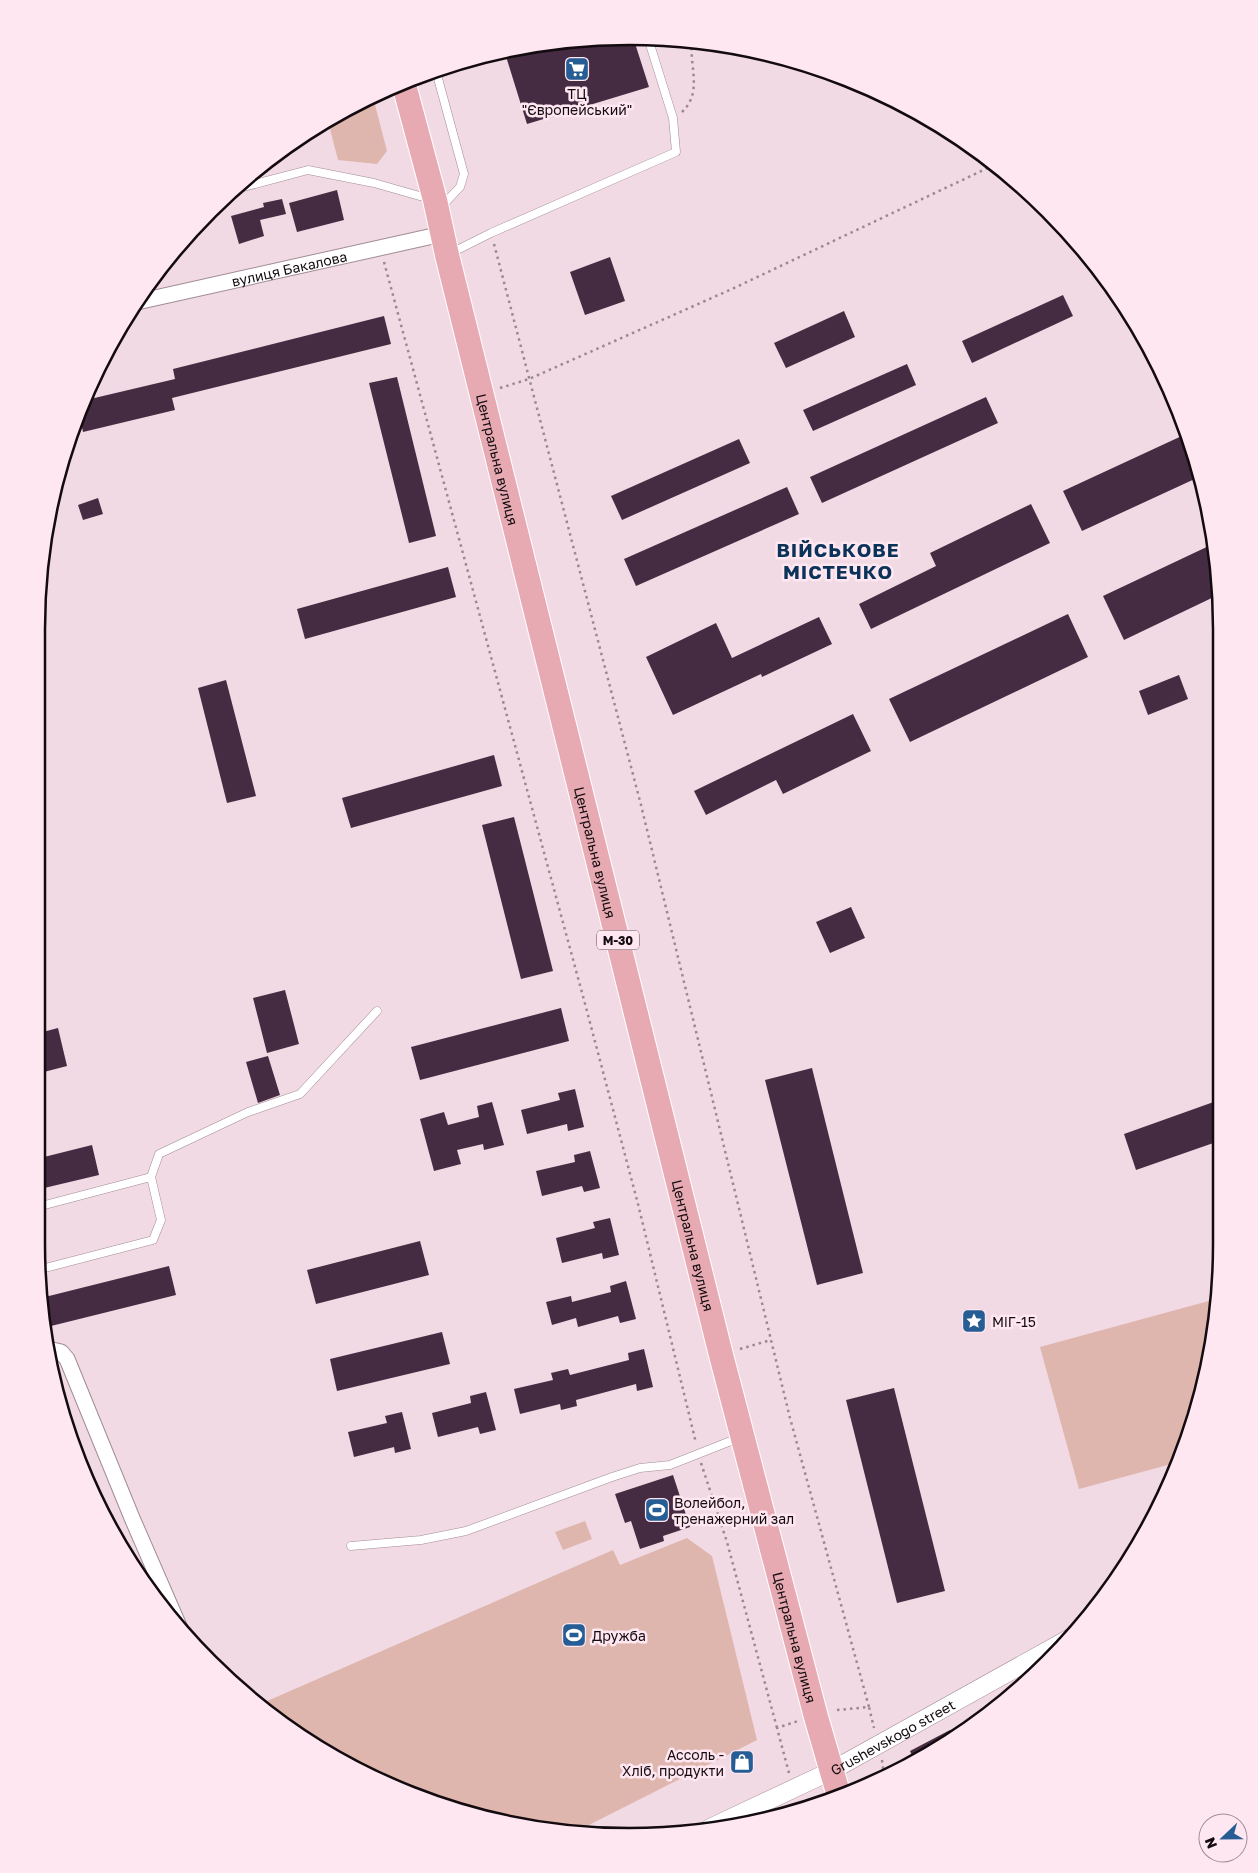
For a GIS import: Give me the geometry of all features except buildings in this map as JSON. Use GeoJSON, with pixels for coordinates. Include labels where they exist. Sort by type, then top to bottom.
{"type":"FeatureCollection","features":[{"type":"Feature","properties":{"kind":"highway","name":"Центральна вулиця"},"geometry":{"type":"LineString","coordinates":[[405,89],[436,206],[743,1437],[837,1790]]}},
{"type":"Feature","properties":{"kind":"street","name":"вулиця Бакалова"},"geometry":{"type":"LineString","coordinates":[[147,300],[380,248],[445,245]]}},
{"type":"Feature","properties":{"kind":"street"},"geometry":{"type":"LineString","coordinates":[[55,1351],[61,1352],[67,1359],[169,1604]]}},
{"type":"Feature","properties":{"kind":"street","name":"Grushevskogo street"},"geometry":{"type":"LineString","coordinates":[[728,1819],[831,1771],[1049,1650]]}},
{"type":"Feature","properties":{"kind":"lane"},"geometry":{"type":"LineString","coordinates":[[445,245],[491,233],[676,152],[673,118],[650,46]]}},
{"type":"Feature","properties":{"kind":"lane"},"geometry":{"type":"LineString","coordinates":[[251,184],[308,170],[374,183],[436,206],[460,187],[464,174],[438,77]]}},
{"type":"Feature","properties":{"kind":"lane"},"geometry":{"type":"LineString","coordinates":[[46,1268],[153,1240],[161,1220],[151,1176],[159,1154],[248,1112],[300,1094],[377,1011]]}},
{"type":"Feature","properties":{"kind":"lane"},"geometry":{"type":"LineString","coordinates":[[45,1205],[151,1176]]}},
{"type":"Feature","properties":{"kind":"lane"},"geometry":{"type":"LineString","coordinates":[[350,1546],[421,1540],[466,1531],[630,1471],[670,1465],[743,1437]]}},
{"type":"Feature","properties":{"kind":"path"},"geometry":{"type":"LineString","coordinates":[[673,118],[688,105],[694,90],[691,49]]}},
{"type":"Feature","properties":{"kind":"path"},"geometry":{"type":"LineString","coordinates":[[482,394],[529,379],[732,289],[988,168]]}},
{"type":"Feature","properties":{"kind":"path"},"geometry":{"type":"LineString","coordinates":[[491,233],[638,796],[790,1418],[874,1730]]}},
{"type":"Feature","properties":{"kind":"path"},"geometry":{"type":"LineString","coordinates":[[380,248],[599,1056],[638,1204],[698,1454],[727,1542],[789,1773]]}},
{"type":"Feature","properties":{"kind":"path"},"geometry":{"type":"LineString","coordinates":[[740,1349],[771,1340]]}},
{"type":"Feature","properties":{"kind":"path"},"geometry":{"type":"LineString","coordinates":[[837,1710],[869,1707]]}},
{"type":"Feature","properties":{"kind":"path"},"geometry":{"type":"LineString","coordinates":[[777,1728],[800,1721]]}},
{"type":"Feature","properties":{"kind":"path"},"geometry":{"type":"LineString","coordinates":[[881,1757],[883,1770]]}},
{"type":"Feature","properties":{"kind":"shaded area"},"geometry":{"type":"Polygon","coordinates":[[[375,103],[387,151],[377,164],[338,160],[330,128],[375,103]]]}},
{"type":"Feature","properties":{"kind":"shaded area"},"geometry":{"type":"Polygon","coordinates":[[[1210,1301],[1202,1358],[1193,1395],[1170,1464],[1079,1489],[1040,1347],[1210,1301]]]}},
{"type":"Feature","properties":{"kind":"shaded area"},"geometry":{"type":"Polygon","coordinates":[[[585,1521],[592,1539],[563,1550],[555,1532],[585,1521]]]}},
{"type":"Feature","properties":{"kind":"shaded area","name":"Дружба"},"geometry":{"type":"Polygon","coordinates":[[[687,1538],[712,1556],[757,1740],[586,1826],[515,1817],[441,1797],[406,1784],[337,1750],[305,1730],[266,1701],[613,1550],[620,1565],[687,1538]]]}},
{"type":"Feature","properties":{"kind":"place","name":"ТЦ \"Європейський\""},"geometry":{"type":"Point","coordinates":[577,69]}},
{"type":"Feature","properties":{"kind":"place","name":"МіГ-15"},"geometry":{"type":"Point","coordinates":[974,1321]}},
{"type":"Feature","properties":{"kind":"place","name":"Волейбол, тренажерний зал"},"geometry":{"type":"Point","coordinates":[657,1510]}},
{"type":"Feature","properties":{"kind":"place","name":"Дружба"},"geometry":{"type":"Point","coordinates":[574,1635]}},
{"type":"Feature","properties":{"kind":"place","name":"Ассоль - Хліб, продукти"},"geometry":{"type":"Point","coordinates":[742,1762]}},
{"type":"Feature","properties":{"kind":"district","name":"ВІЙСЬКОВЕ МІСТЕЧКО"},"geometry":{"type":"Point","coordinates":[838,560]}}]}
